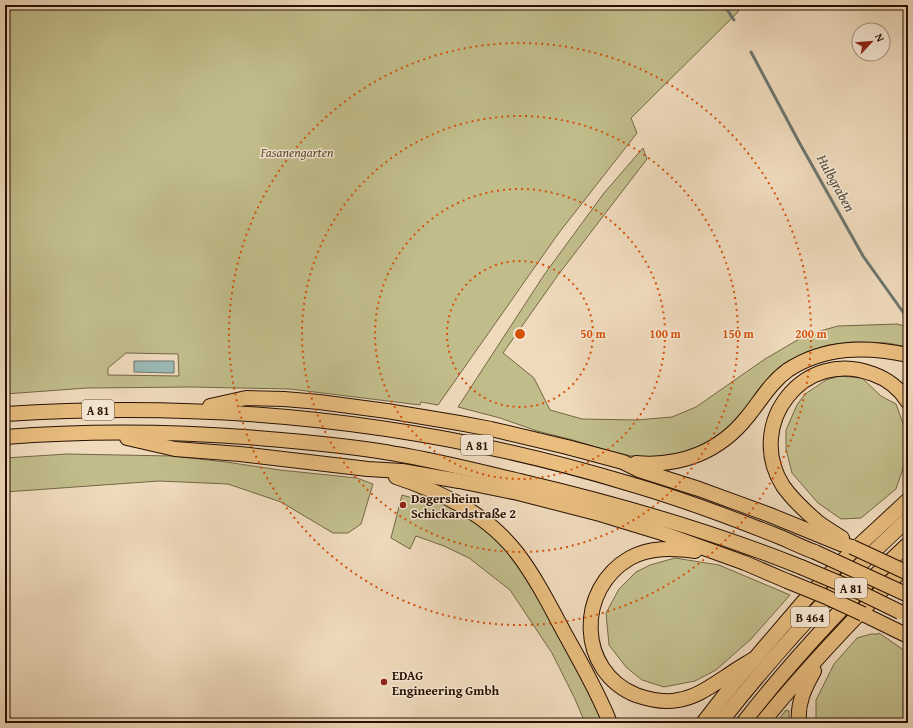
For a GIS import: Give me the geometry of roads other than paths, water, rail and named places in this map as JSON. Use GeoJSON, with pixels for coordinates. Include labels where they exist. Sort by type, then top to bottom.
{"type":"FeatureCollection","features":[{"type":"Feature","properties":{"kind":"highway"},"geometry":{"type":"LineString","coordinates":[[190,410],[246,398],[291,400],[352,406],[421,416],[491,429],[623,462],[644,464],[676,462],[688,459],[726,439],[742,423],[769,388],[778,379],[787,371],[809,359],[821,354],[860,349],[884,350],[908,354]]}},
{"type":"Feature","properties":{"kind":"highway"},"geometry":{"type":"LineString","coordinates":[[908,402],[900,391],[878,375],[862,370],[844,368],[820,373],[801,383],[787,397],[777,412],[772,428],[770,445],[772,461],[778,477],[790,495],[830,535],[841,544],[852,547],[908,573]]}},
{"type":"Feature","properties":{"kind":"highway","name":"A 81"},"geometry":{"type":"LineString","coordinates":[[5,414],[85,410],[190,410],[269,415],[348,423],[425,435],[521,454],[591,472],[660,493],[741,522],[815,552],[908,595]]}},
{"type":"Feature","properties":{"kind":"highway"},"geometry":{"type":"LineString","coordinates":[[112,432],[135,440],[175,449],[368,469],[402,471],[539,498],[600,514],[706,548],[824,596],[867,616],[878,626],[908,636]]}},
{"type":"Feature","properties":{"kind":"highway","name":"A 81"},"geometry":{"type":"LineString","coordinates":[[5,437],[112,432],[190,433],[322,444],[396,454],[500,476],[606,502],[701,531],[801,567],[851,588],[904,614]]}},
{"type":"Feature","properties":{"kind":"highway"},"geometry":{"type":"LineString","coordinates":[[623,462],[639,470],[706,491],[830,535]]}},
{"type":"Feature","properties":{"kind":"highway"},"geometry":{"type":"LineString","coordinates":[[368,469],[410,482],[444,495],[487,523],[508,542],[524,563],[544,595],[604,707],[610,723]]}},
{"type":"Feature","properties":{"kind":"highway"},"geometry":{"type":"LineString","coordinates":[[875,530],[888,510],[900,499],[908,487]]}},
{"type":"Feature","properties":{"kind":"highway","name":"B 464"},"geometry":{"type":"LineString","coordinates":[[703,723],[752,660],[840,563],[908,500]]}},
{"type":"Feature","properties":{"kind":"highway","name":"B 464"},"geometry":{"type":"LineString","coordinates":[[720,723],[775,656],[816,610],[908,519]]}},
{"type":"Feature","properties":{"kind":"highway","name":"B 464"},"geometry":{"type":"LineString","coordinates":[[743,723],[772,686],[808,646],[868,583],[908,544]]}},
{"type":"Feature","properties":{"kind":"highway"},"geometry":{"type":"LineString","coordinates":[[730,558],[695,551],[667,549],[650,551],[631,558],[616,568],[603,582],[598,591],[593,603],[591,616],[591,640],[601,665],[609,676],[619,685],[632,693],[644,698],[655,700],[666,701],[688,698],[704,691],[752,660]]}},
{"type":"Feature","properties":{"kind":"highway","name":"B 464"},"geometry":{"type":"LineString","coordinates":[[762,723],[822,652],[908,564]]}},
{"type":"Feature","properties":{"kind":"highway"},"geometry":{"type":"LineString","coordinates":[[885,628],[908,645]]}},
{"type":"Feature","properties":{"kind":"highway"},"geometry":{"type":"LineString","coordinates":[[799,723],[799,706],[801,697],[822,652]]}},
{"type":"Feature","properties":{"kind":"water"},"geometry":{"type":"Polygon","coordinates":[[[134,361],[174,361],[174,373],[134,372],[134,361]]]}},
{"type":"Feature","properties":{"kind":"waterway","name":"Hulbgraben"},"geometry":{"type":"LineString","coordinates":[[724,5],[734,20]]}},
{"type":"Feature","properties":{"kind":"waterway","name":"Hulbgraben"},"geometry":{"type":"LineString","coordinates":[[751,52],[799,142],[863,256],[908,319]]}},
{"type":"Feature","properties":{"kind":"place","name":"Dagersheim Schickardstraße 2"},"geometry":{"type":"Point","coordinates":[403,505]}},
{"type":"Feature","properties":{"kind":"place","name":"EDAG Engineering Gmbh"},"geometry":{"type":"Point","coordinates":[384,682]}},
{"type":"Feature","properties":{"kind":"park label","name":"Fasanengarten"},"geometry":{"type":"Point","coordinates":[297,152]}}]}
